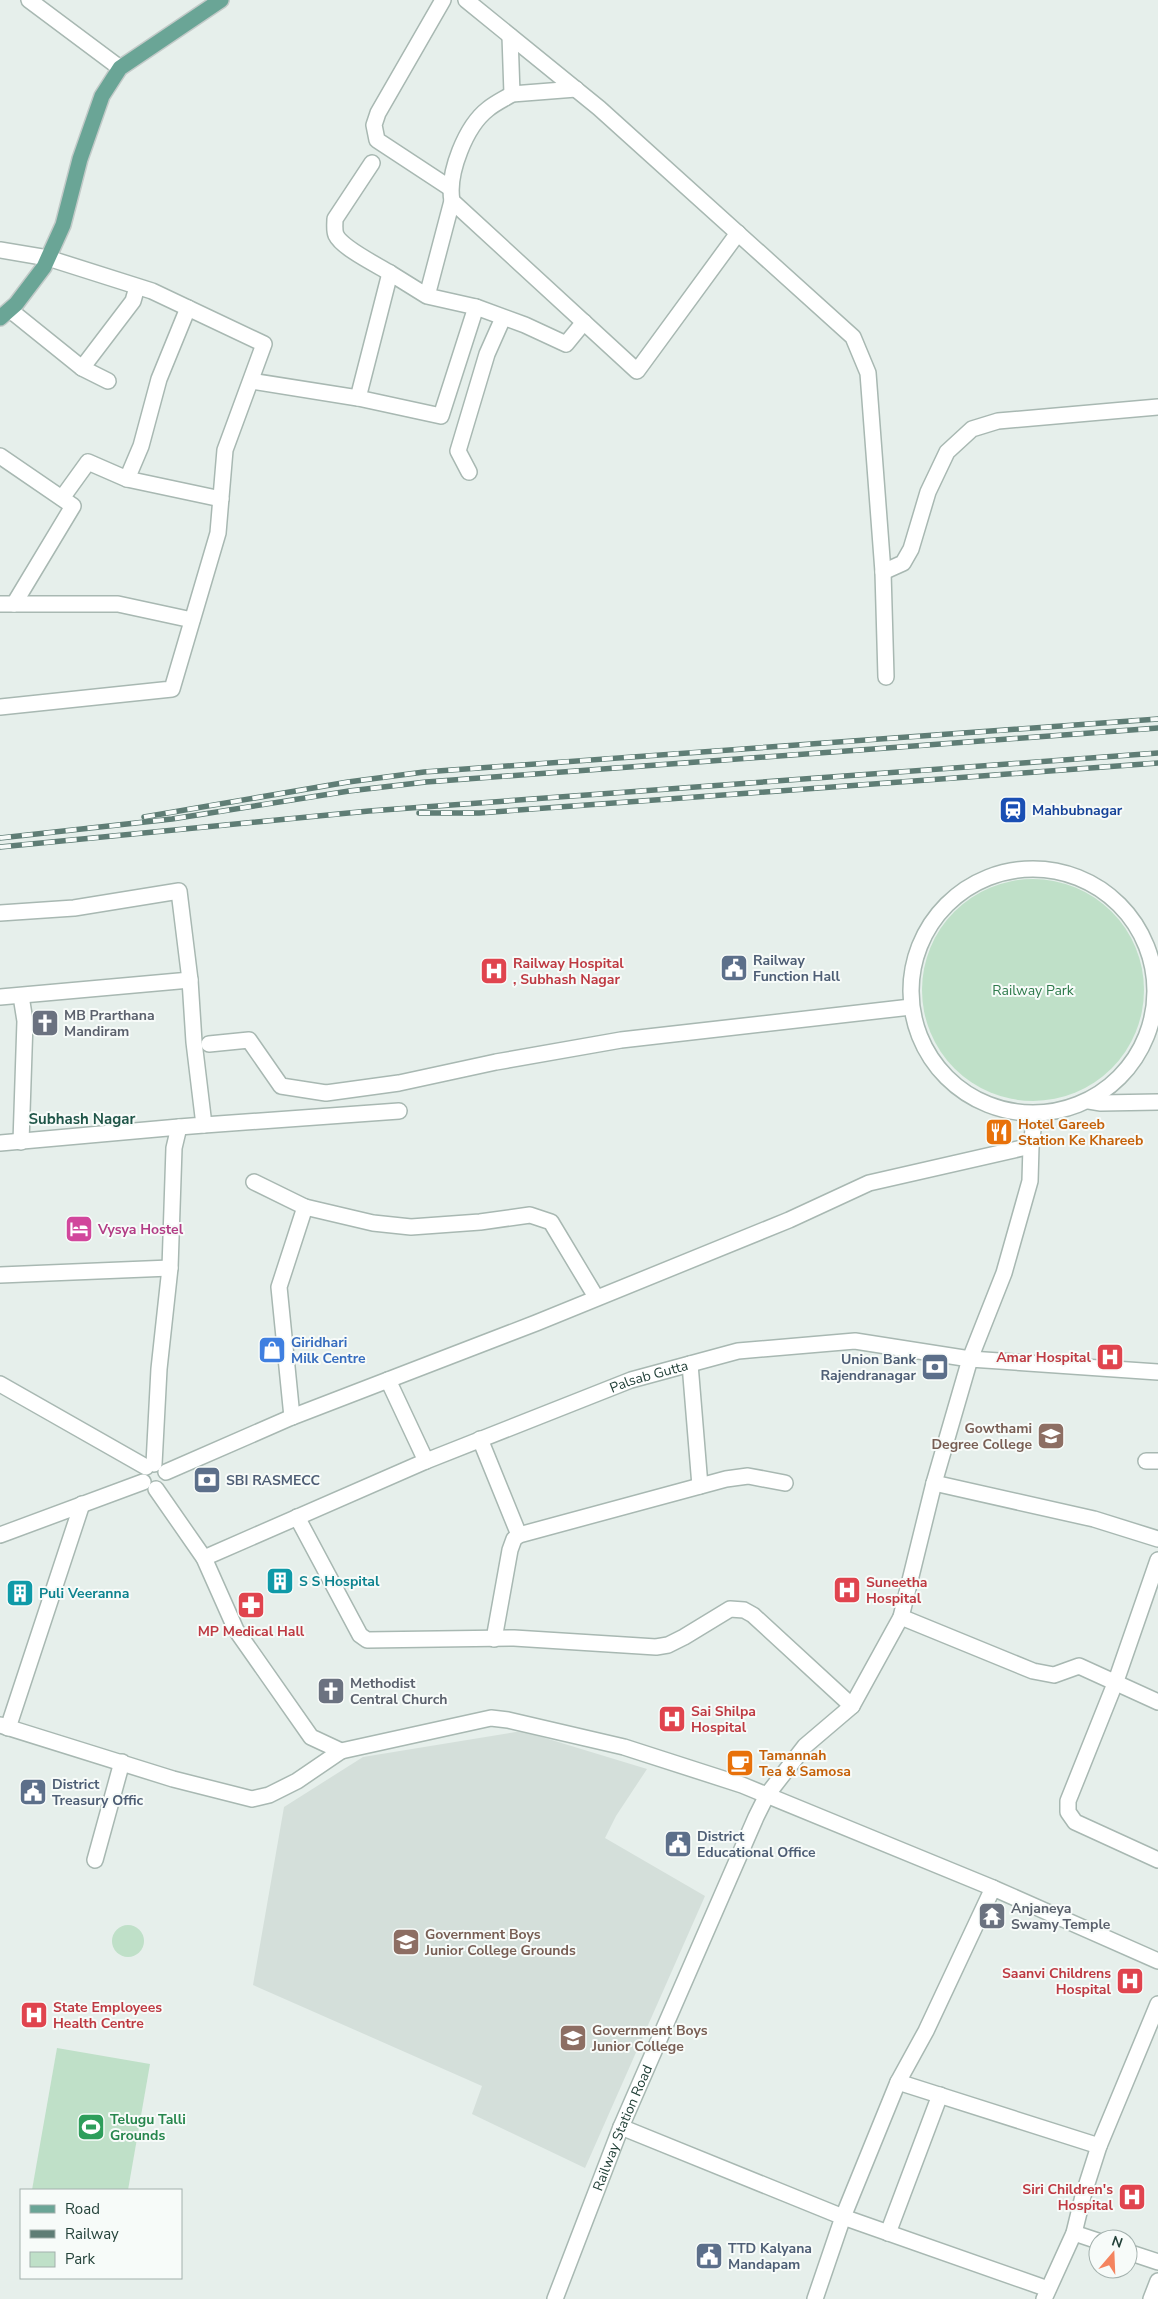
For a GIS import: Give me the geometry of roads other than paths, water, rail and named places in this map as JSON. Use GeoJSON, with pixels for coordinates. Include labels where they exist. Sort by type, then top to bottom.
{"type":"FeatureCollection","features":[{"type":"Feature","properties":{"kind":"main road"},"geometry":{"type":"LineString","coordinates":[[5,314],[44,267],[63,226],[80,159],[102,96],[120,68],[221,0]]}},
{"type":"Feature","properties":{"kind":"street"},"geometry":{"type":"LineString","coordinates":[[29,0],[120,68]]}},
{"type":"Feature","properties":{"kind":"street"},"geometry":{"type":"LineString","coordinates":[[443,0],[378,113],[374,132],[377,140],[451,195],[637,371],[738,233]]}},
{"type":"Feature","properties":{"kind":"street"},"geometry":{"type":"LineString","coordinates":[[466,0],[576,89],[853,336],[868,373],[883,572],[886,677]]}},
{"type":"Feature","properties":{"kind":"street"},"geometry":{"type":"LineString","coordinates":[[510,36],[512,94]]}},
{"type":"Feature","properties":{"kind":"street"},"geometry":{"type":"LineString","coordinates":[[427,296],[467,134],[487,109],[512,94],[576,89]]}},
{"type":"Feature","properties":{"kind":"street"},"geometry":{"type":"LineString","coordinates":[[372,163],[335,219],[334,229],[336,236],[343,243],[427,296],[476,308],[566,344],[584,322]]}},
{"type":"Feature","properties":{"kind":"street"},"geometry":{"type":"LineString","coordinates":[[0,250],[48,258],[152,292],[264,344],[225,450],[218,533],[172,689],[0,707]]}},
{"type":"Feature","properties":{"kind":"street"},"geometry":{"type":"LineString","coordinates":[[358,398],[390,273]]}},
{"type":"Feature","properties":{"kind":"street"},"geometry":{"type":"LineString","coordinates":[[82,368],[132,301],[137,287]]}},
{"type":"Feature","properties":{"kind":"street"},"geometry":{"type":"LineString","coordinates":[[127,479],[140,446],[159,379],[188,308]]}},
{"type":"Feature","properties":{"kind":"street"},"geometry":{"type":"LineString","coordinates":[[251,381],[358,398],[441,416],[476,308]]}},
{"type":"Feature","properties":{"kind":"street"},"geometry":{"type":"LineString","coordinates":[[5,314],[82,368],[108,381]]}},
{"type":"Feature","properties":{"kind":"street"},"geometry":{"type":"LineString","coordinates":[[469,472],[458,452],[488,354],[503,318]]}},
{"type":"Feature","properties":{"kind":"street"},"geometry":{"type":"LineString","coordinates":[[883,572],[903,563],[911,549],[928,492],[946,452],[972,429],[998,421],[1158,407]]}},
{"type":"Feature","properties":{"kind":"street"},"geometry":{"type":"LineString","coordinates":[[0,456],[73,506],[7,604]]}},
{"type":"Feature","properties":{"kind":"street"},"geometry":{"type":"LineString","coordinates":[[62,498],[88,462],[127,479],[221,499]]}},
{"type":"Feature","properties":{"kind":"street"},"geometry":{"type":"LineString","coordinates":[[7,604],[118,604],[192,620]]}},
{"type":"Feature","properties":{"kind":"street"},"geometry":{"type":"LineString","coordinates":[[1089,1101],[1120,1078],[1143,1048],[1155,1012],[1155,973],[1151,936],[1114,898],[1088,881],[1058,871],[1035,869],[996,874],[968,886],[943,906],[922,936],[911,970],[911,1007],[918,1036],[932,1062],[953,1084],[987,1104],[1006,1110],[1035,1114],[1089,1101],[1102,1103],[1158,1102]]}},
{"type":"Feature","properties":{"kind":"street"},"geometry":{"type":"LineString","coordinates":[[0,913],[74,908],[179,891],[190,980],[194,1042],[204,1126]]}},
{"type":"Feature","properties":{"kind":"street"},"geometry":{"type":"LineString","coordinates":[[0,996],[21,996],[190,980]]}},
{"type":"Feature","properties":{"kind":"street"},"geometry":{"type":"LineString","coordinates":[[21,996],[25,1021],[21,1142]]}},
{"type":"Feature","properties":{"kind":"street"},"geometry":{"type":"LineString","coordinates":[[209,1044],[249,1040],[281,1086],[326,1093],[398,1083],[496,1062],[621,1040],[911,1007]]}},
{"type":"Feature","properties":{"kind":"street"},"geometry":{"type":"LineString","coordinates":[[0,1143],[179,1126],[204,1126],[399,1111]]}},
{"type":"Feature","properties":{"kind":"street"},"geometry":{"type":"LineString","coordinates":[[297,1517],[360,1635],[367,1640],[494,1639],[656,1647],[668,1645],[684,1637],[730,1610],[744,1610],[753,1615],[852,1706],[901,1617],[934,1483],[970,1360],[1004,1274],[1030,1181],[1031,1146],[1035,1114]]}},
{"type":"Feature","properties":{"kind":"street"},"geometry":{"type":"LineString","coordinates":[[153,1475],[159,1369],[170,1268],[174,1148],[179,1126]]}},
{"type":"Feature","properties":{"kind":"street"},"geometry":{"type":"LineString","coordinates":[[0,1535],[82,1504],[292,1417],[789,1220],[869,1183],[1031,1146]]}},
{"type":"Feature","properties":{"kind":"street"},"geometry":{"type":"LineString","coordinates":[[254,1182],[305,1207],[373,1223],[412,1227],[480,1222],[530,1215],[551,1222],[596,1297]]}},
{"type":"Feature","properties":{"kind":"street"},"geometry":{"type":"LineString","coordinates":[[292,1417],[279,1287],[305,1207]]}},
{"type":"Feature","properties":{"kind":"street"},"geometry":{"type":"LineString","coordinates":[[0,1275],[170,1268]]}},
{"type":"Feature","properties":{"kind":"street","name":"Palsab Gutta"},"geometry":{"type":"LineString","coordinates":[[204,1558],[426,1461],[631,1380],[738,1351],[855,1341],[970,1360],[1158,1372]]}},
{"type":"Feature","properties":{"kind":"street"},"geometry":{"type":"LineString","coordinates":[[690,1364],[700,1486]]}},
{"type":"Feature","properties":{"kind":"street"},"geometry":{"type":"LineString","coordinates":[[388,1380],[426,1461]]}},
{"type":"Feature","properties":{"kind":"street"},"geometry":{"type":"LineString","coordinates":[[0,1384],[153,1475],[204,1558],[236,1630],[310,1737],[341,1752]]}},
{"type":"Feature","properties":{"kind":"street"},"geometry":{"type":"LineString","coordinates":[[480,1439],[519,1536]]}},
{"type":"Feature","properties":{"kind":"street"},"geometry":{"type":"LineString","coordinates":[[494,1639],[510,1550],[514,1539],[519,1536],[700,1486],[748,1476],[785,1483]]}},
{"type":"Feature","properties":{"kind":"street"},"geometry":{"type":"LineString","coordinates":[[934,1483],[1094,1520],[1158,1539]]}},
{"type":"Feature","properties":{"kind":"street"},"geometry":{"type":"LineString","coordinates":[[82,1504],[4,1726],[173,1778],[252,1799],[269,1795],[297,1781],[341,1752],[491,1718],[624,1747],[742,1785],[992,1888],[1158,1961]]}},
{"type":"Feature","properties":{"kind":"street"},"geometry":{"type":"LineString","coordinates":[[1158,1560],[1116,1681],[1068,1801],[1068,1812],[1075,1822],[1158,1860]]}},
{"type":"Feature","properties":{"kind":"street"},"geometry":{"type":"LineString","coordinates":[[901,1617],[1034,1671],[1054,1675],[1078,1666],[1116,1681],[1158,1702]]}},
{"type":"Feature","properties":{"kind":"street","name":"Railway Station Road"},"geometry":{"type":"LineString","coordinates":[[555,2299],[621,2128],[767,1795],[805,1746],[852,1706]]}},
{"type":"Feature","properties":{"kind":"street"},"geometry":{"type":"LineString","coordinates":[[95,1860],[122,1762]]}},
{"type":"Feature","properties":{"kind":"street"},"geometry":{"type":"LineString","coordinates":[[815,2299],[843,2218],[898,2082],[926,2031],[992,1888]]}},
{"type":"Feature","properties":{"kind":"street"},"geometry":{"type":"LineString","coordinates":[[621,2128],[843,2218],[888,2233],[1046,2294],[1074,2233],[1083,2196],[1099,2146],[1158,2004]]}},
{"type":"Feature","properties":{"kind":"street"},"geometry":{"type":"LineString","coordinates":[[898,2082],[1099,2146]]}},
{"type":"Feature","properties":{"kind":"street"},"geometry":{"type":"LineString","coordinates":[[888,2233],[940,2095]]}},
{"type":"Feature","properties":{"kind":"street"},"geometry":{"type":"LineString","coordinates":[[1074,2233],[1088,2238]]}},
{"type":"Feature","properties":{"kind":"street"},"geometry":{"type":"LineString","coordinates":[[1138,2255],[1158,2262]]}},
{"type":"Feature","properties":{"kind":"street"},"geometry":{"type":"LineString","coordinates":[[1151,2299],[1158,2281]]}},
{"type":"Feature","properties":{"kind":"railway"},"geometry":{"type":"LineString","coordinates":[[144,817],[348,782],[424,772],[1158,719]]}},
{"type":"Feature","properties":{"kind":"railway"},"geometry":{"type":"LineString","coordinates":[[0,838],[172,819],[349,791],[426,782],[1158,728]]}},
{"type":"Feature","properties":{"kind":"railway"},"geometry":{"type":"LineString","coordinates":[[0,847],[369,811],[1158,753]]}},
{"type":"Feature","properties":{"kind":"railway"},"geometry":{"type":"LineString","coordinates":[[419,813],[479,813],[1158,763]]}},
{"type":"Feature","properties":{"kind":"place","name":"Mahbubnagar"},"geometry":{"type":"Point","coordinates":[1013,810]}},
{"type":"Feature","properties":{"kind":"place","name":"Railway Function Hall"},"geometry":{"type":"Point","coordinates":[734,968]}},
{"type":"Feature","properties":{"kind":"place","name":"Railway Hospital , Subhash Nagar"},"geometry":{"type":"Point","coordinates":[494,971]}},
{"type":"Feature","properties":{"kind":"place","name":"MB Prarthana Mandiram"},"geometry":{"type":"Point","coordinates":[45,1023]}},
{"type":"Feature","properties":{"kind":"place","name":"Hotel Gareeb Station Ke Khareeb"},"geometry":{"type":"Point","coordinates":[999,1132]}},
{"type":"Feature","properties":{"kind":"place","name":"Vysya Hostel"},"geometry":{"type":"Point","coordinates":[79,1229]}},
{"type":"Feature","properties":{"kind":"place","name":"Giridhari Milk Centre"},"geometry":{"type":"Point","coordinates":[272,1350]}},
{"type":"Feature","properties":{"kind":"place","name":"Amar Hospital"},"geometry":{"type":"Point","coordinates":[1110,1357]}},
{"type":"Feature","properties":{"kind":"place","name":"Union Bank Rajendranagar"},"geometry":{"type":"Point","coordinates":[935,1367]}},
{"type":"Feature","properties":{"kind":"place","name":"Gowthami Degree College"},"geometry":{"type":"Point","coordinates":[1051,1436]}},
{"type":"Feature","properties":{"kind":"place","name":"SBI RASMECC"},"geometry":{"type":"Point","coordinates":[207,1480]}},
{"type":"Feature","properties":{"kind":"place","name":"S S Hospital"},"geometry":{"type":"Point","coordinates":[280,1581]}},
{"type":"Feature","properties":{"kind":"place","name":"Suneetha Hospital"},"geometry":{"type":"Point","coordinates":[847,1590]}},
{"type":"Feature","properties":{"kind":"place","name":"Puli Veeranna"},"geometry":{"type":"Point","coordinates":[20,1593]}},
{"type":"Feature","properties":{"kind":"place","name":"MP Medical Hall"},"geometry":{"type":"Point","coordinates":[251,1605]}},
{"type":"Feature","properties":{"kind":"place","name":"Methodist Central Church"},"geometry":{"type":"Point","coordinates":[331,1691]}},
{"type":"Feature","properties":{"kind":"place","name":"Sai Shilpa Hospital"},"geometry":{"type":"Point","coordinates":[672,1719]}},
{"type":"Feature","properties":{"kind":"place","name":"Tamannah Tea & Samosa"},"geometry":{"type":"Point","coordinates":[740,1763]}},
{"type":"Feature","properties":{"kind":"place","name":"District Treasury Offic"},"geometry":{"type":"Point","coordinates":[33,1792]}},
{"type":"Feature","properties":{"kind":"place","name":"District Educational Office"},"geometry":{"type":"Point","coordinates":[678,1844]}},
{"type":"Feature","properties":{"kind":"place","name":"Anjaneya Swamy Temple"},"geometry":{"type":"Point","coordinates":[992,1916]}},
{"type":"Feature","properties":{"kind":"place","name":"Government Boys Junior College Grounds"},"geometry":{"type":"Point","coordinates":[406,1942]}},
{"type":"Feature","properties":{"kind":"place","name":"Saanvi Childrens Hospital"},"geometry":{"type":"Point","coordinates":[1130,1981]}},
{"type":"Feature","properties":{"kind":"place","name":"State Employees Health Centre"},"geometry":{"type":"Point","coordinates":[34,2015]}},
{"type":"Feature","properties":{"kind":"place","name":"Government Boys Junior College"},"geometry":{"type":"Point","coordinates":[573,2038]}},
{"type":"Feature","properties":{"kind":"place","name":"Telugu Talli Grounds"},"geometry":{"type":"Point","coordinates":[91,2127]}},
{"type":"Feature","properties":{"kind":"place","name":"Siri Children's Hospital"},"geometry":{"type":"Point","coordinates":[1132,2197]}},
{"type":"Feature","properties":{"kind":"place","name":"TTD Kalyana Mandapam"},"geometry":{"type":"Point","coordinates":[709,2256]}},
{"type":"Feature","properties":{"kind":"district","name":"Subhash Nagar"},"geometry":{"type":"Point","coordinates":[82,1119]}},
{"type":"Feature","properties":{"kind":"park label","name":"Railway Park"},"geometry":{"type":"Point","coordinates":[1033,990]}}]}
